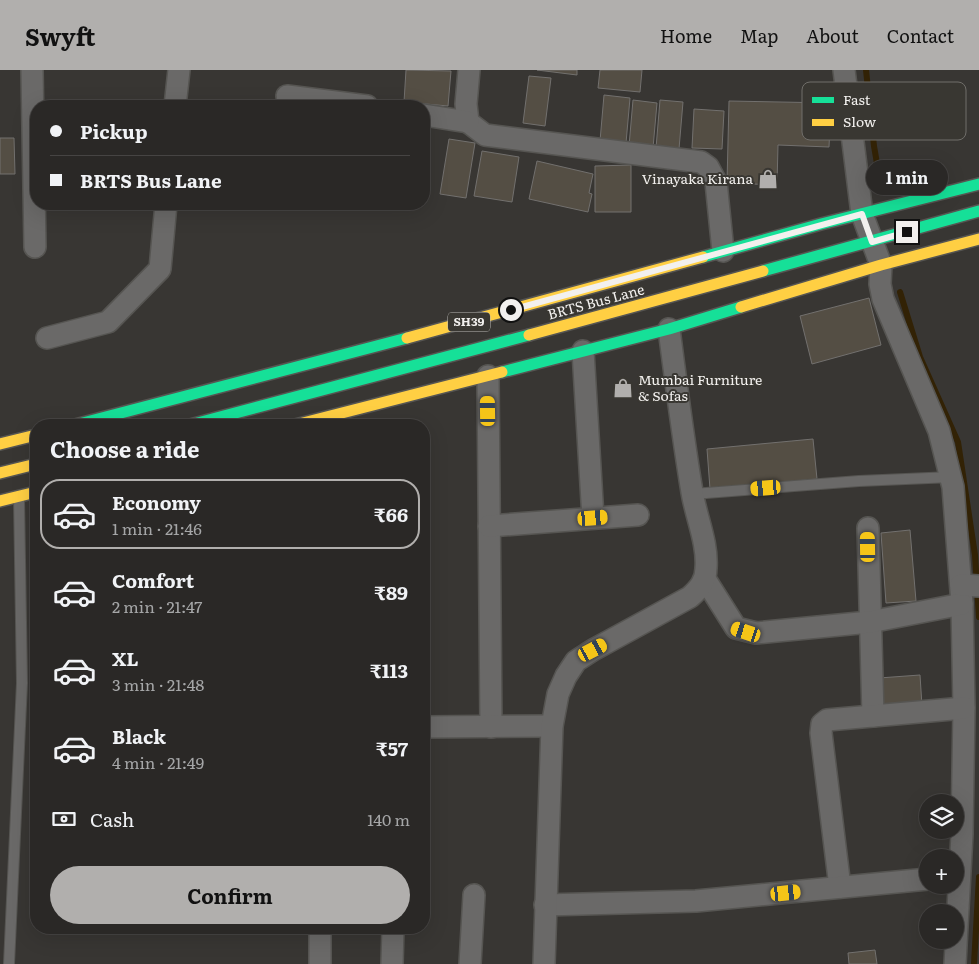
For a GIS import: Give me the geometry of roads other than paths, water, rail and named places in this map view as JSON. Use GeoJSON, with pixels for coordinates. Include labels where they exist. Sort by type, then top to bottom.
{"type":"FeatureCollection","features":[{"type":"Feature","properties":{"kind":"main road","name":"SH39"},"geometry":{"type":"LineString","coordinates":[[98,419],[472,321],[723,251],[979,184]]}},
{"type":"Feature","properties":{"kind":"main road","name":"BRTS Bus Lane"},"geometry":{"type":"LineString","coordinates":[[213,419],[616,312],[979,211]]}},
{"type":"Feature","properties":{"kind":"main road"},"geometry":{"type":"LineString","coordinates":[[319,419],[668,329],[881,264],[979,238]]}},
{"type":"Feature","properties":{"kind":"main road"},"geometry":{"type":"LineString","coordinates":[[0,444],[30,436]]}},
{"type":"Feature","properties":{"kind":"main road"},"geometry":{"type":"LineString","coordinates":[[0,473],[30,466]]}},
{"type":"Feature","properties":{"kind":"main road"},"geometry":{"type":"LineString","coordinates":[[0,501],[30,493]]}},
{"type":"Feature","properties":{"kind":"street"},"geometry":{"type":"LineString","coordinates":[[32,70],[33,100]]}},
{"type":"Feature","properties":{"kind":"street"},"geometry":{"type":"LineString","coordinates":[[176,100],[179,70]]}},
{"type":"Feature","properties":{"kind":"street"},"geometry":{"type":"LineString","coordinates":[[468,122],[466,104],[469,70]]}},
{"type":"Feature","properties":{"kind":"street"},"geometry":{"type":"LineString","coordinates":[[287,96],[319,100]]}},
{"type":"Feature","properties":{"kind":"street"},"geometry":{"type":"LineString","coordinates":[[430,116],[468,122],[486,135],[701,162],[708,167],[716,182],[723,251]]}},
{"type":"Feature","properties":{"kind":"street"},"geometry":{"type":"LineString","coordinates":[[853,140],[862,214],[881,264],[880,284],[883,299],[939,431],[952,478],[968,590],[964,768],[959,849]]}},
{"type":"Feature","properties":{"kind":"street"},"geometry":{"type":"LineString","coordinates":[[34,210],[35,247]]}},
{"type":"Feature","properties":{"kind":"street"},"geometry":{"type":"LineString","coordinates":[[47,338],[108,322],[160,269],[165,210]]}},
{"type":"Feature","properties":{"kind":"street"},"geometry":{"type":"LineString","coordinates":[[544,964],[552,726],[558,694],[566,676],[576,662],[593,650],[690,597],[705,579],[707,566],[704,545],[693,494],[668,329]]}},
{"type":"Feature","properties":{"kind":"street"},"geometry":{"type":"LineString","coordinates":[[583,350],[593,518]]}},
{"type":"Feature","properties":{"kind":"street"},"geometry":{"type":"LineString","coordinates":[[488,376],[491,727]]}},
{"type":"Feature","properties":{"kind":"street"},"geometry":{"type":"LineString","coordinates":[[489,526],[638,515]]}},
{"type":"Feature","properties":{"kind":"street"},"geometry":{"type":"LineString","coordinates":[[868,528],[873,716]]}},
{"type":"Feature","properties":{"kind":"street"},"geometry":{"type":"LineString","coordinates":[[705,579],[736,628],[756,633],[870,622],[968,590]]}},
{"type":"Feature","properties":{"kind":"street"},"geometry":{"type":"LineString","coordinates":[[840,888],[821,733],[822,724],[827,720],[964,708]]}},
{"type":"Feature","properties":{"kind":"street"},"geometry":{"type":"LineString","coordinates":[[430,727],[552,726]]}},
{"type":"Feature","properties":{"kind":"street"},"geometry":{"type":"LineString","coordinates":[[545,905],[696,902],[919,880]]}},
{"type":"Feature","properties":{"kind":"street"},"geometry":{"type":"LineString","coordinates":[[954,964],[956,894]]}},
{"type":"Feature","properties":{"kind":"street"},"geometry":{"type":"LineString","coordinates":[[470,964],[474,895]]}},
{"type":"Feature","properties":{"kind":"street"},"geometry":{"type":"LineString","coordinates":[[320,934],[320,964]]}},
{"type":"Feature","properties":{"kind":"street"},"geometry":{"type":"LineString","coordinates":[[392,964],[393,934]]}},
{"type":"Feature","properties":{"kind":"lane"},"geometry":{"type":"LineString","coordinates":[[693,494],[859,481],[952,478]]}},
{"type":"Feature","properties":{"kind":"lane"},"geometry":{"type":"LineString","coordinates":[[9,964],[22,683],[18,496]]}},
{"type":"Feature","properties":{"kind":"waterway"},"geometry":{"type":"LineString","coordinates":[[866,70],[867,82]]}},
{"type":"Feature","properties":{"kind":"waterway"},"geometry":{"type":"LineString","coordinates":[[873,140],[880,181]]}},
{"type":"Feature","properties":{"kind":"waterway"},"geometry":{"type":"LineString","coordinates":[[900,292],[920,357],[958,442],[975,555],[979,617]]}},
{"type":"Feature","properties":{"kind":"waterway"},"geometry":{"type":"LineString","coordinates":[[974,964],[979,877]]}},
{"type":"Feature","properties":{"kind":"place","name":"Vinayaka Kirana"},"geometry":{"type":"Point","coordinates":[768,179]}},
{"type":"Feature","properties":{"kind":"place","name":"Mumbai Furniture & Sofas"},"geometry":{"type":"Point","coordinates":[623,388]}}]}
